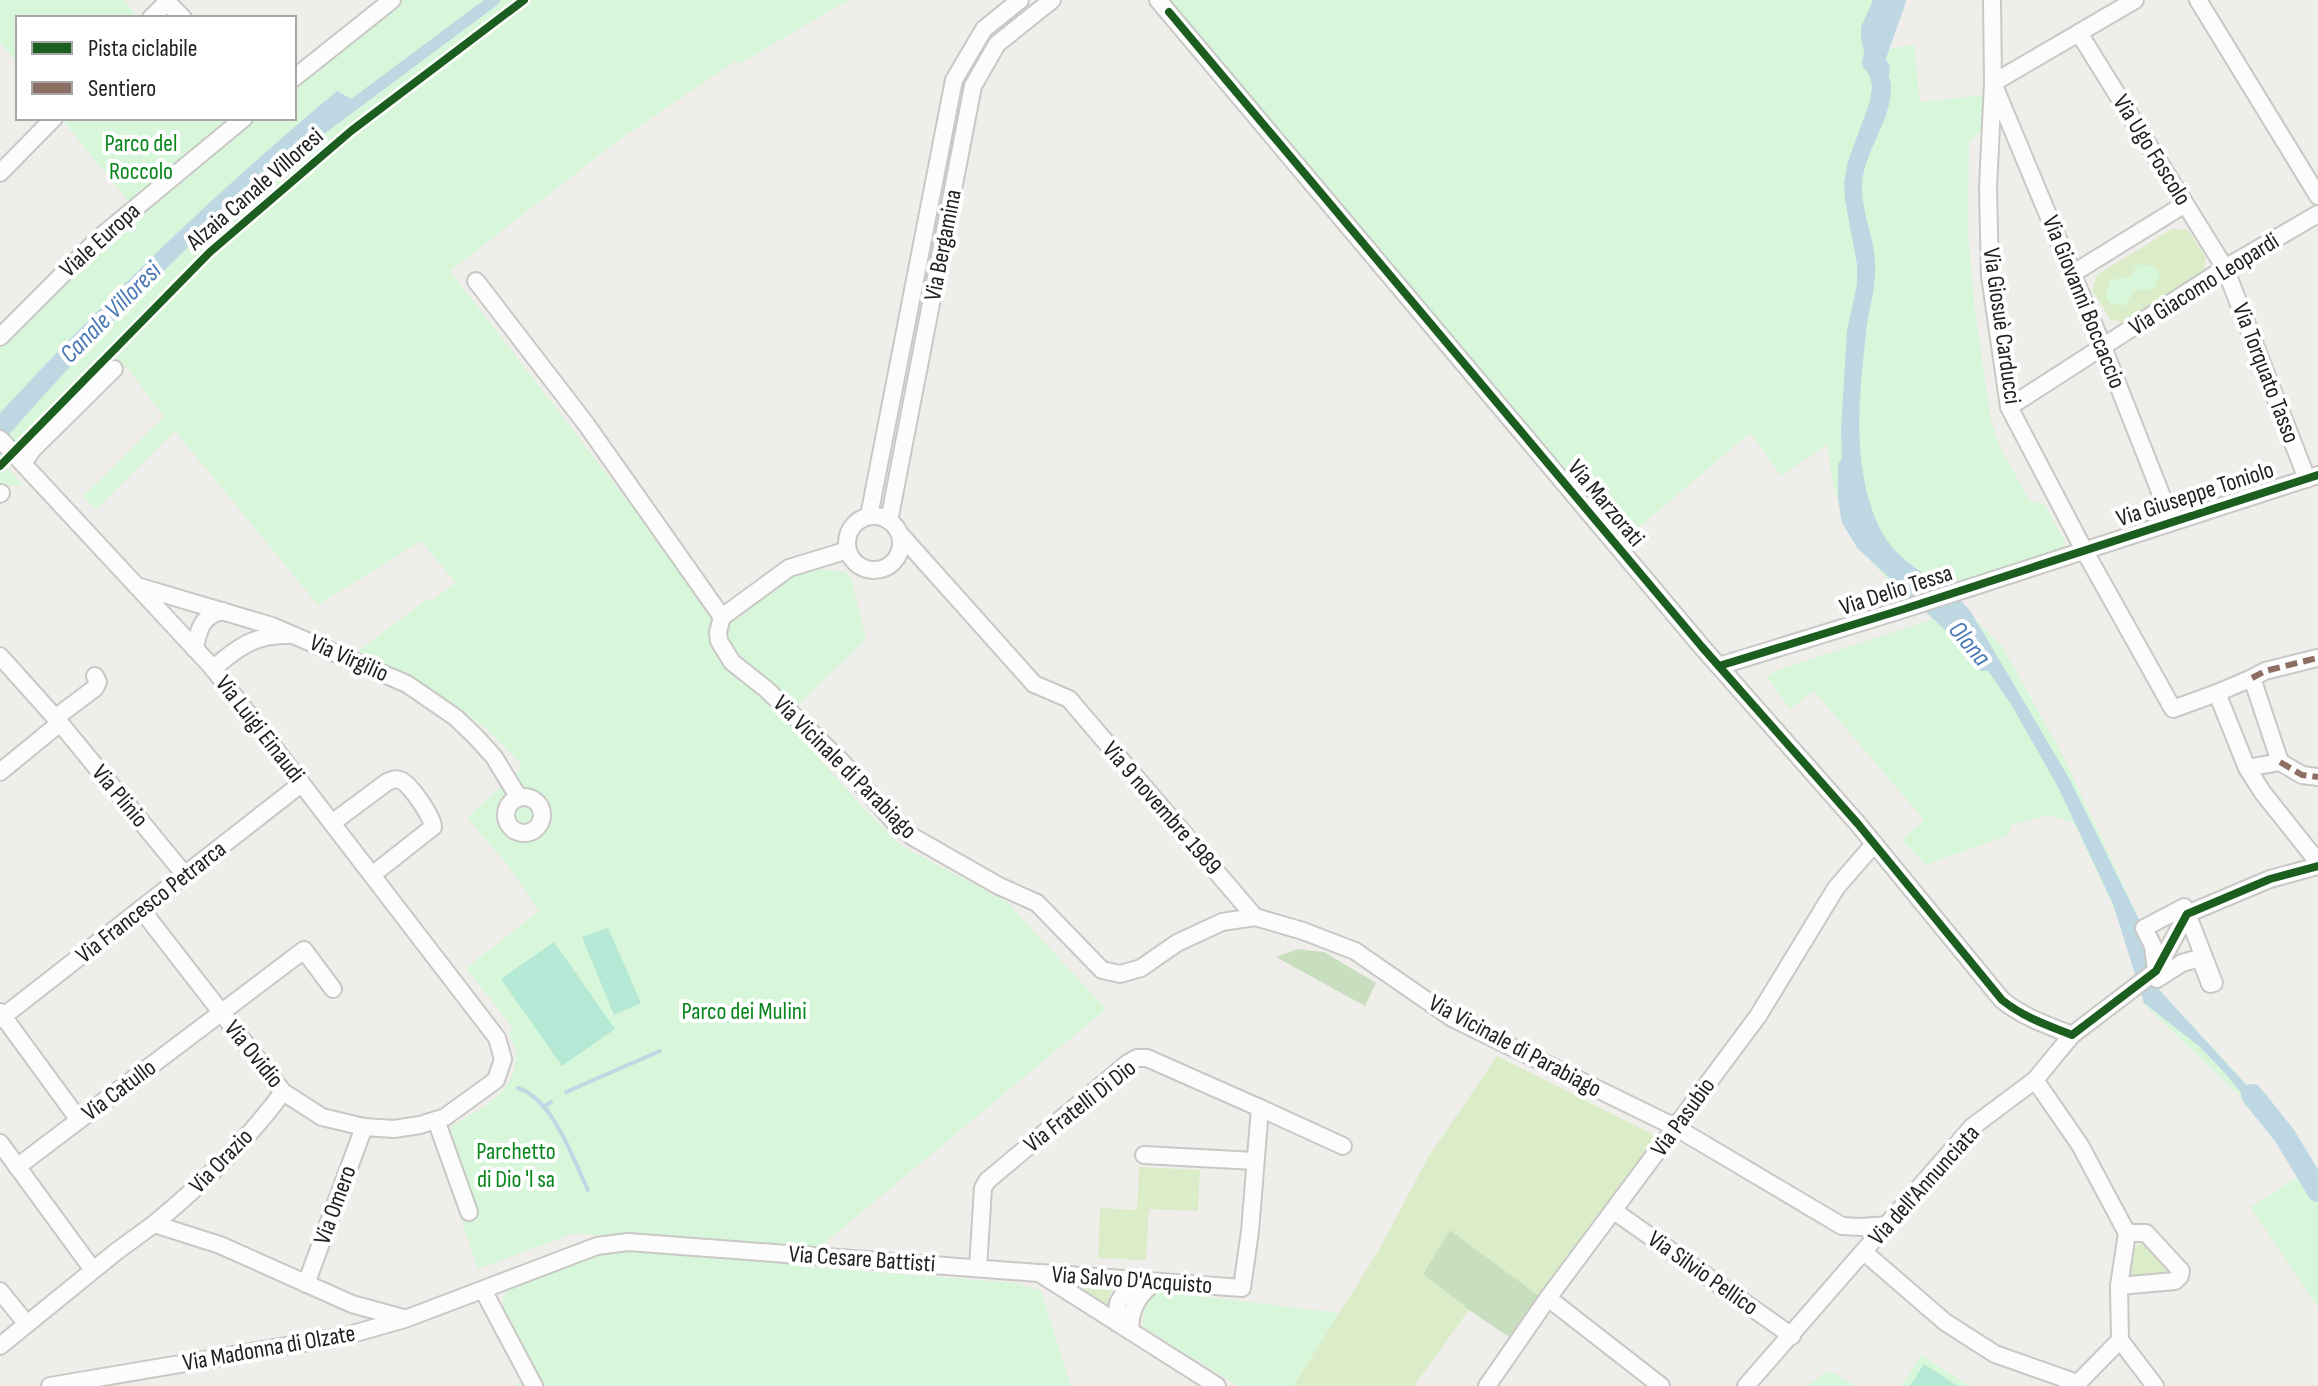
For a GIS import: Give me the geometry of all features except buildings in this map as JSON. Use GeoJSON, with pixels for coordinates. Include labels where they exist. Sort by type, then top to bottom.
{"type":"FeatureCollection","features":[{"type":"Feature","properties":{"kind":"street"},"geometry":{"type":"LineString","coordinates":[[296,76],[392,0]]}},
{"type":"Feature","properties":{"kind":"street","name":"Via Bergamina"},"geometry":{"type":"LineString","coordinates":[[869,516],[954,80],[984,29],[1020,0]]}},
{"type":"Feature","properties":{"kind":"street","name":"Via Bergamina"},"geometry":{"type":"LineString","coordinates":[[894,527],[973,86],[997,44],[1052,0]]}},
{"type":"Feature","properties":{"kind":"street","name":"Via Marzorati"},"geometry":{"type":"LineString","coordinates":[[1158,0],[1719,666],[1874,844],[2002,1000],[2021,1013],[2072,1035]]}},
{"type":"Feature","properties":{"kind":"street","name":"Via Giosuè Carducci"},"geometry":{"type":"LineString","coordinates":[[1992,0],[1993,83],[1988,188],[1990,276],[2009,407],[2173,709],[2217,693]]}},
{"type":"Feature","properties":{"kind":"street"},"geometry":{"type":"LineString","coordinates":[[1993,83],[2135,0]]}},
{"type":"Feature","properties":{"kind":"street"},"geometry":{"type":"LineString","coordinates":[[2198,0],[2318,196]]}},
{"type":"Feature","properties":{"kind":"street"},"geometry":{"type":"LineString","coordinates":[[153,16],[167,1],[181,16]]}},
{"type":"Feature","properties":{"kind":"street","name":"Via Ugo Foscolo"},"geometry":{"type":"LineString","coordinates":[[2079,33],[2225,268]]}},
{"type":"Feature","properties":{"kind":"street","name":"Via Giovanni Boccaccio"},"geometry":{"type":"LineString","coordinates":[[1993,83],[2172,522]]}},
{"type":"Feature","properties":{"kind":"street"},"geometry":{"type":"LineString","coordinates":[[0,173],[52,120]]}},
{"type":"Feature","properties":{"kind":"street","name":"Viale Europa"},"geometry":{"type":"LineString","coordinates":[[0,337],[98,239],[242,120]]}},
{"type":"Feature","properties":{"kind":"street"},"geometry":{"type":"LineString","coordinates":[[2072,274],[2185,204]]}},
{"type":"Feature","properties":{"kind":"street","name":"Via Giacomo Leopardi"},"geometry":{"type":"LineString","coordinates":[[2009,407],[2225,268],[2318,214]]}},
{"type":"Feature","properties":{"kind":"street","name":"Via Torquato Tasso"},"geometry":{"type":"LineString","coordinates":[[2225,268],[2313,477]]}},
{"type":"Feature","properties":{"kind":"street"},"geometry":{"type":"LineString","coordinates":[[476,281],[586,424],[722,617],[789,568],[848,550]]}},
{"type":"Feature","properties":{"kind":"street"},"geometry":{"type":"LineString","coordinates":[[19,458],[33,449],[114,369]]}},
{"type":"Feature","properties":{"kind":"street","name":"Via Luigi Einaudi"},"geometry":{"type":"LineString","coordinates":[[0,439],[213,669],[497,1038]]}},
{"type":"Feature","properties":{"kind":"street","name":"Via Giuseppe Toniolo"},"geometry":{"type":"LineString","coordinates":[[2084,550],[2313,477]]}},
{"type":"Feature","properties":{"kind":"street"},"geometry":{"type":"LineString","coordinates":[[869,516],[879,516],[894,527],[899,552],[895,559],[882,569],[873,570],[857,564],[848,550],[850,530],[856,522],[869,516]]}},
{"type":"Feature","properties":{"kind":"street","name":"Via 9 novembre 1989"},"geometry":{"type":"LineString","coordinates":[[894,527],[1034,684],[1069,699],[1255,917]]}},
{"type":"Feature","properties":{"kind":"street","name":"Via Delio Tessa"},"geometry":{"type":"LineString","coordinates":[[1719,666],[2084,550]]}},
{"type":"Feature","properties":{"kind":"street","name":"Via Virgilio"},"geometry":{"type":"LineString","coordinates":[[136,586],[298,635],[407,684],[455,717],[494,757],[519,798]]}},
{"type":"Feature","properties":{"kind":"street"},"geometry":{"type":"LineString","coordinates":[[195,649],[204,621],[212,614],[230,613],[240,632],[235,650]]}},
{"type":"Feature","properties":{"kind":"street","name":"Via Vicinale di Parabiago"},"geometry":{"type":"LineString","coordinates":[[722,617],[719,641],[732,662],[766,689],[841,761],[896,824],[999,886],[1037,903],[1102,970],[1120,974],[1141,968],[1177,943],[1222,922],[1255,917],[1303,931],[1355,951],[1452,1018],[1675,1127],[1842,1226],[1889,1225]]}},
{"type":"Feature","properties":{"kind":"street"},"geometry":{"type":"LineString","coordinates":[[213,669],[235,650],[263,637],[298,635]]}},
{"type":"Feature","properties":{"kind":"street","name":"Via Plinio"},"geometry":{"type":"LineString","coordinates":[[0,656],[185,875]]}},
{"type":"Feature","properties":{"kind":"street"},"geometry":{"type":"LineString","coordinates":[[2156,971],[2187,914],[2270,879],[2318,864],[2247,768],[2217,693],[2265,671],[2317,658]]}},
{"type":"Feature","properties":{"kind":"street"},"geometry":{"type":"LineString","coordinates":[[0,772],[95,688],[98,682],[95,676]]}},
{"type":"Feature","properties":{"kind":"street"},"geometry":{"type":"LineString","coordinates":[[2252,678],[2280,762]]}},
{"type":"Feature","properties":{"kind":"street"},"geometry":{"type":"LineString","coordinates":[[2247,768],[2280,762],[2302,775],[2318,777]]}},
{"type":"Feature","properties":{"kind":"street"},"geometry":{"type":"LineString","coordinates":[[332,823],[387,782],[394,779],[405,782],[431,817],[433,827],[372,875]]}},
{"type":"Feature","properties":{"kind":"street","name":"Via Francesco Petrarca"},"geometry":{"type":"LineString","coordinates":[[1,1016],[301,784]]}},
{"type":"Feature","properties":{"kind":"street","name":"Via Pasubio"},"geometry":{"type":"LineString","coordinates":[[1487,1386],[1548,1298],[1758,1016],[1828,899],[1874,844]]}},
{"type":"Feature","properties":{"kind":"street"},"geometry":{"type":"LineString","coordinates":[[2184,907],[2187,914],[2214,983],[2210,984],[2200,958],[2182,963],[2157,979],[2153,946],[2144,928],[2184,907]]}},
{"type":"Feature","properties":{"kind":"street","name":"Via Ovidio"},"geometry":{"type":"LineString","coordinates":[[141,909],[283,1092],[322,1117],[364,1127],[394,1129],[445,1117],[496,1080],[503,1059],[497,1038]]}},
{"type":"Feature","properties":{"kind":"street","name":"Via Catullo"},"geometry":{"type":"LineString","coordinates":[[17,1167],[304,950],[333,989]]}},
{"type":"Feature","properties":{"kind":"street","name":"Via dell'Annunciata"},"geometry":{"type":"LineString","coordinates":[[1864,1252],[1972,1127],[2035,1080],[2072,1035],[2156,971]]}},
{"type":"Feature","properties":{"kind":"street"},"geometry":{"type":"LineString","coordinates":[[1,1016],[79,1120]]}},
{"type":"Feature","properties":{"kind":"street","name":"Via Fratelli Di Dio"},"geometry":{"type":"LineString","coordinates":[[978,1268],[983,1188],[987,1181],[1128,1063],[1137,1058],[1147,1058],[1260,1108]]}},
{"type":"Feature","properties":{"kind":"street"},"geometry":{"type":"LineString","coordinates":[[2035,1080],[2080,1145],[2127,1233],[2119,1286],[2120,1340],[2155,1386]]}},
{"type":"Feature","properties":{"kind":"street","name":"Via Orazio"},"geometry":{"type":"LineString","coordinates":[[0,1346],[181,1202],[267,1114],[283,1092]]}},
{"type":"Feature","properties":{"kind":"street"},"geometry":{"type":"LineString","coordinates":[[1260,1108],[1343,1146]]}},
{"type":"Feature","properties":{"kind":"street","name":"Via Salvo D'Acquisto"},"geometry":{"type":"LineString","coordinates":[[1039,1273],[1242,1288],[1260,1108]]}},
{"type":"Feature","properties":{"kind":"street"},"geometry":{"type":"LineString","coordinates":[[436,1120],[469,1212]]}},
{"type":"Feature","properties":{"kind":"street","name":"Via Omero"},"geometry":{"type":"LineString","coordinates":[[306,1284],[364,1127]]}},
{"type":"Feature","properties":{"kind":"street"},"geometry":{"type":"LineString","coordinates":[[0,1143],[93,1270]]}},
{"type":"Feature","properties":{"kind":"street"},"geometry":{"type":"LineString","coordinates":[[1144,1155],[1255,1161]]}},
{"type":"Feature","properties":{"kind":"street","name":"Via Silvio Pellico"},"geometry":{"type":"LineString","coordinates":[[1614,1211],[1792,1336]]}},
{"type":"Feature","properties":{"kind":"street"},"geometry":{"type":"LineString","coordinates":[[154,1224],[220,1245],[352,1304],[405,1319]]}},
{"type":"Feature","properties":{"kind":"street"},"geometry":{"type":"LineString","coordinates":[[2119,1286],[2175,1281],[2181,1271],[2146,1233],[2127,1233]]}},
{"type":"Feature","properties":{"kind":"street","name":"Via Cesare Battisti"},"geometry":{"type":"LineString","coordinates":[[483,1290],[597,1246],[619,1242],[1039,1273],[1217,1386]]}},
{"type":"Feature","properties":{"kind":"street"},"geometry":{"type":"LineString","coordinates":[[1746,1386],[1864,1252],[1945,1322],[1995,1354],[2076,1384],[2120,1340]]}},
{"type":"Feature","properties":{"kind":"street"},"geometry":{"type":"LineString","coordinates":[[1123,1326],[1118,1303],[1132,1280]]}},
{"type":"Feature","properties":{"kind":"street"},"geometry":{"type":"LineString","coordinates":[[1123,1326],[1137,1299],[1155,1282]]}},
{"type":"Feature","properties":{"kind":"street"},"geometry":{"type":"LineString","coordinates":[[483,1290],[530,1385]]}},
{"type":"Feature","properties":{"kind":"street","name":"Via Madonna di Olzate"},"geometry":{"type":"LineString","coordinates":[[50,1386],[121,1380],[345,1336],[405,1319],[483,1290]]}},
{"type":"Feature","properties":{"kind":"street"},"geometry":{"type":"LineString","coordinates":[[0,1291],[26,1323]]}},
{"type":"Feature","properties":{"kind":"street"},"geometry":{"type":"LineString","coordinates":[[1548,1298],[1661,1386]]}},
{"type":"Feature","properties":{"kind":"green space"},"geometry":{"type":"Polygon","coordinates":[[[0,0],[124,0],[136,16],[16,16],[16,62],[0,42],[0,0]]]}},
{"type":"Feature","properties":{"kind":"green space","name":"Parco dei Mulini"},"geometry":{"type":"Polygon","coordinates":[[[402,0],[849,0],[739,64],[736,61],[623,137],[450,271],[725,627],[787,579],[817,569],[847,572],[866,639],[784,719],[864,809],[902,846],[1007,902],[1106,1009],[797,1266],[1016,1283],[1041,1291],[1071,1386],[515,1386],[534,1375],[503,1313],[503,1299],[520,1281],[553,1266],[615,1249],[702,1246],[575,1233],[478,1269],[456,1204],[470,1201],[448,1134],[451,1132],[449,1127],[483,1108],[502,1091],[514,1069],[516,1053],[508,1032],[513,1028],[466,968],[539,911],[506,863],[467,818],[519,770],[521,764],[485,727],[412,675],[357,652],[426,600],[432,600],[456,583],[421,541],[318,605],[175,431],[96,509],[83,496],[164,417],[127,367],[123,369],[109,351],[18,444],[26,450],[6,466],[23,485],[11,485],[0,500],[0,320],[8,330],[52,287],[47,279],[132,201],[127,200],[63,120],[296,120],[296,80],[402,0]]]}},
{"type":"Feature","properties":{"kind":"green space"},"geometry":{"type":"Polygon","coordinates":[[[1166,0],[1894,0],[1889,7],[1884,42],[1890,49],[1914,44],[1920,102],[1985,95],[1981,131],[1969,141],[1968,235],[1991,421],[2000,447],[2030,501],[2045,505],[2065,541],[2063,548],[2057,552],[1973,597],[1957,602],[2002,646],[2062,754],[2152,946],[2153,983],[2280,1120],[2318,1176],[2318,1308],[2250,1207],[2297,1178],[2289,1154],[2268,1123],[2143,1003],[2113,906],[2074,823],[2049,815],[2011,825],[2008,835],[1926,865],[1902,840],[1924,820],[1814,691],[1790,709],[1767,677],[1778,670],[1934,619],[1891,583],[1859,544],[1837,499],[1828,444],[1781,476],[1750,433],[1625,539],[1166,0]]]}},
{"type":"Feature","properties":{"kind":"green space"},"geometry":{"type":"Polygon","coordinates":[[[2172,229],[2188,230],[2206,258],[2204,272],[2124,322],[2111,320],[2092,290],[2097,275],[2172,229]]]}},
{"type":"Feature","properties":{"kind":"green space"},"geometry":{"type":"Polygon","coordinates":[[[2139,264],[2154,266],[2160,273],[2154,289],[2135,290],[2125,306],[2111,304],[2105,296],[2111,280],[2129,277],[2139,264]]]}},
{"type":"Feature","properties":{"kind":"green space"},"geometry":{"type":"Polygon","coordinates":[[[608,928],[641,1003],[614,1015],[582,937],[608,928]]]}},
{"type":"Feature","properties":{"kind":"green space"},"geometry":{"type":"Polygon","coordinates":[[[554,942],[615,1029],[562,1066],[501,979],[554,942]]]}},
{"type":"Feature","properties":{"kind":"green space"},"geometry":{"type":"Polygon","coordinates":[[[1298,949],[1324,952],[1376,983],[1365,1006],[1276,957],[1298,949]]]}},
{"type":"Feature","properties":{"kind":"green space"},"geometry":{"type":"Polygon","coordinates":[[[1497,1056],[1660,1138],[1539,1296],[1450,1231],[1423,1274],[1469,1310],[1414,1386],[1293,1386],[1379,1250],[1427,1159],[1497,1056]]]}},
{"type":"Feature","properties":{"kind":"green space"},"geometry":{"type":"Polygon","coordinates":[[[1139,1167],[1200,1170],[1198,1211],[1149,1209],[1146,1260],[1098,1258],[1100,1208],[1137,1210],[1139,1167]]]}},
{"type":"Feature","properties":{"kind":"green space"},"geometry":{"type":"Polygon","coordinates":[[[1450,1230],[1539,1296],[1509,1337],[1423,1274],[1450,1230]]]}},
{"type":"Feature","properties":{"kind":"green space"},"geometry":{"type":"Polygon","coordinates":[[[2145,1242],[2175,1270],[2173,1276],[2129,1278],[2132,1252],[2145,1242]]]}},
{"type":"Feature","properties":{"kind":"green space"},"geometry":{"type":"Polygon","coordinates":[[[1072,1283],[1115,1286],[1107,1308],[1072,1283]]]}},
{"type":"Feature","properties":{"kind":"green space"},"geometry":{"type":"Polygon","coordinates":[[[1158,1291],[1339,1313],[1293,1386],[1238,1386],[1143,1327],[1145,1306],[1158,1291]]]}},
{"type":"Feature","properties":{"kind":"green space"},"geometry":{"type":"Polygon","coordinates":[[[1921,1355],[1969,1386],[1901,1386],[1921,1355]]]}},
{"type":"Feature","properties":{"kind":"green space"},"geometry":{"type":"Polygon","coordinates":[[[1924,1364],[1958,1386],[1910,1386],[1924,1364]]]}},
{"type":"Feature","properties":{"kind":"green space"},"geometry":{"type":"Polygon","coordinates":[[[1827,1371],[1835,1373],[1855,1386],[1807,1386],[1827,1371]]]}},
{"type":"Feature","properties":{"kind":"water"},"geometry":{"type":"Polygon","coordinates":[[[1873,0],[1890,0],[1878,35],[1891,86],[1887,111],[1862,185],[1875,271],[1863,357],[1860,452],[1868,498],[1876,520],[1884,536],[1905,560],[1955,596],[1972,614],[2070,780],[2152,946],[2153,983],[2249,1088],[2309,1172],[2318,1177],[2318,1201],[2298,1175],[2272,1127],[2224,1072],[2199,1046],[2144,1003],[2113,904],[2058,787],[2012,706],[1953,619],[1941,605],[1917,591],[1888,565],[1859,527],[1851,506],[1842,463],[1841,428],[1847,331],[1857,284],[1857,264],[1844,183],[1848,161],[1870,101],[1872,86],[1861,27],[1873,0]]]}},
{"type":"Feature","properties":{"kind":"water"},"geometry":{"type":"Polygon","coordinates":[[[337,91],[355,101],[260,181],[170,265],[83,353],[0,445],[0,413],[40,370],[206,207],[337,91]]]}},
{"type":"Feature","properties":{"kind":"waterway","name":"Canale Villoresi"},"geometry":{"type":"LineString","coordinates":[[298,146],[494,0]]}},
{"type":"Feature","properties":{"kind":"waterway","name":"Olona"},"geometry":{"type":"LineString","coordinates":[[1879,69],[1873,62],[1895,0]]}},
{"type":"Feature","properties":{"kind":"waterway","name":"Olona"},"geometry":{"type":"LineString","coordinates":[[1849,467],[1852,518],[1866,541],[1960,629],[1984,660]]}},
{"type":"Feature","properties":{"kind":"waterway"},"geometry":{"type":"LineString","coordinates":[[566,1092],[660,1051]]}},
{"type":"Feature","properties":{"kind":"waterway"},"geometry":{"type":"LineString","coordinates":[[518,1088],[542,1104],[552,1117],[588,1190]]}},
{"type":"Feature","properties":{"kind":"waterway","name":"Olona"},"geometry":{"type":"LineString","coordinates":[[2252,1095],[2285,1136],[2318,1191]]}},
{"type":"Feature","properties":{"kind":"waterway"},"geometry":{"type":"LineString","coordinates":[[543,1107],[551,1102]]}},
{"type":"Feature","properties":{"kind":"marked path"},"geometry":{"type":"LineString","coordinates":[[2252,678],[2265,671],[2317,658]]}},
{"type":"Feature","properties":{"kind":"marked path"},"geometry":{"type":"LineString","coordinates":[[2280,762],[2302,775],[2318,777]]}},
{"type":"Feature","properties":{"kind":"cycle path","name":"Alzaia Canale Villoresi"},"geometry":{"type":"LineString","coordinates":[[0,466],[210,252],[351,131],[524,0]]}},
{"type":"Feature","properties":{"kind":"cycle path"},"geometry":{"type":"LineString","coordinates":[[1169,12],[1702,647],[1858,824],[2010,1006],[2072,1035],[2156,971],[2187,914],[2270,879],[2318,866]]}},
{"type":"Feature","properties":{"kind":"cycle path"},"geometry":{"type":"LineString","coordinates":[[1719,666],[2318,475]]}},
{"type":"Feature","properties":{"kind":"park label","name":"Parco del Roccolo"},"geometry":{"type":"Point","coordinates":[141,157]}},
{"type":"Feature","properties":{"kind":"park label","name":"Parchetto di Dio 'l sa"},"geometry":{"type":"Point","coordinates":[516,1165]}}]}
